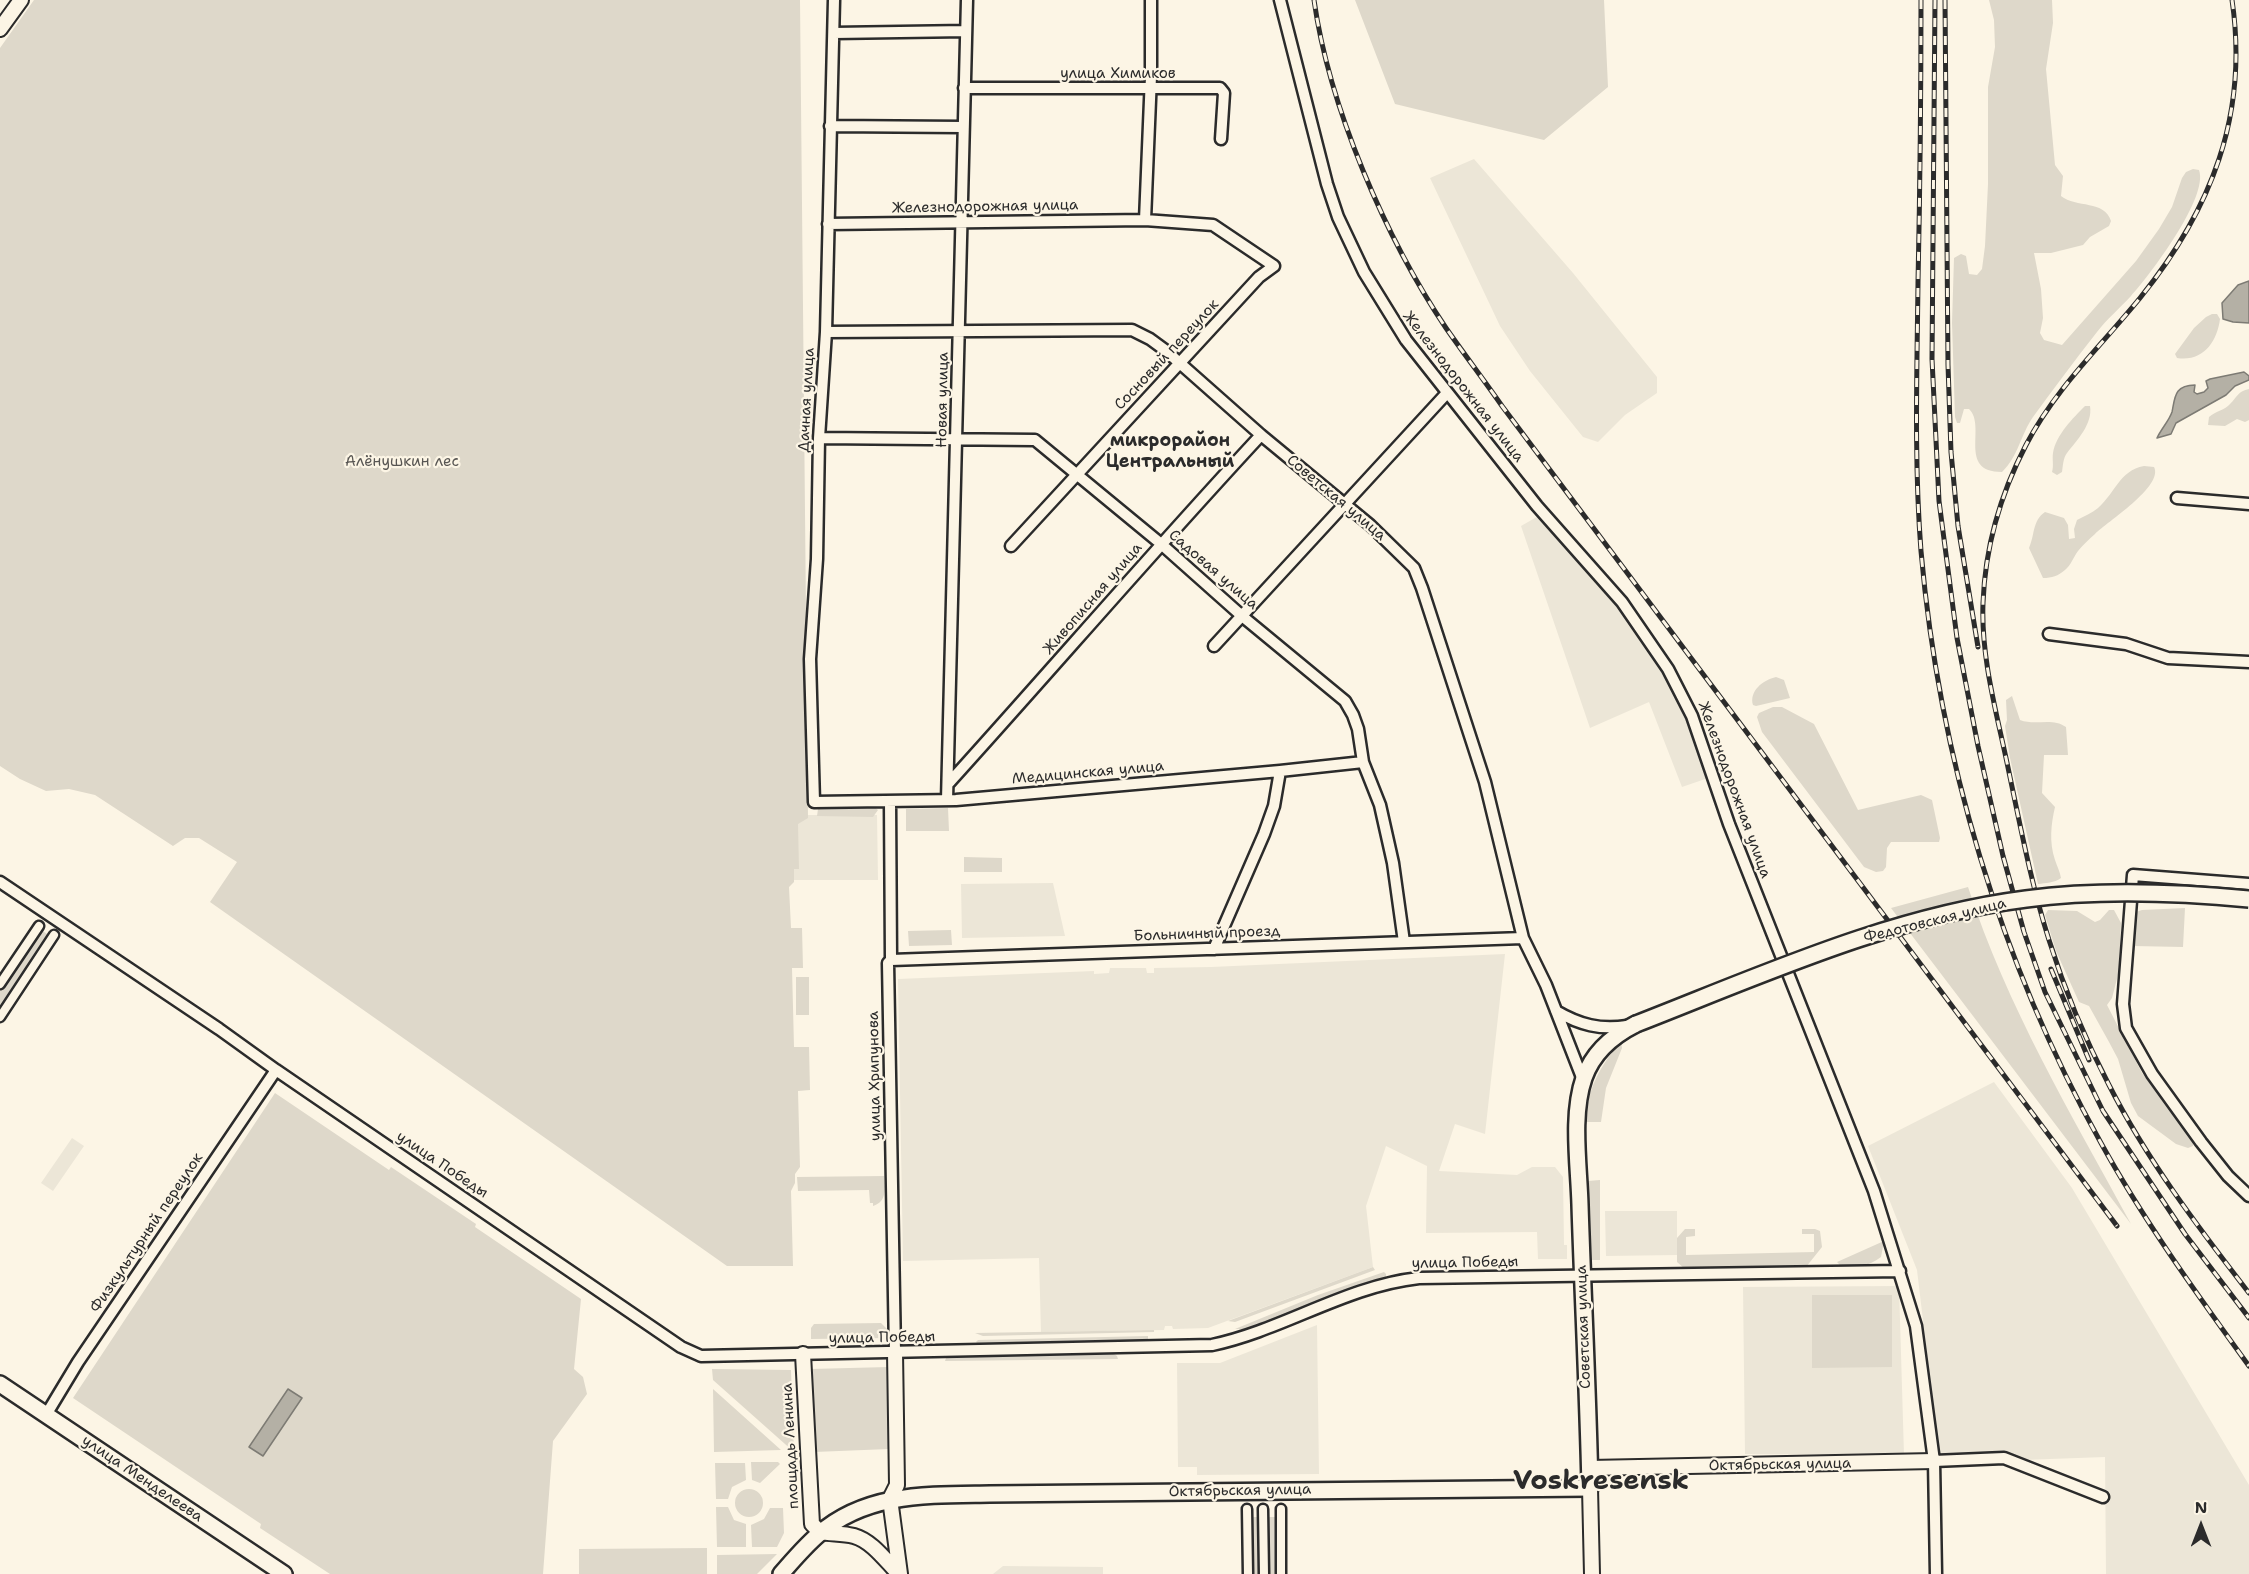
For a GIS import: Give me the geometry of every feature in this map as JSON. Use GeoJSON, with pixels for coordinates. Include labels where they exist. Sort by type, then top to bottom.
{"type":"FeatureCollection","features":[{"type":"Feature","properties":{"kind":"main road","name":"Федотовская улица"},"geometry":{"type":"LineString","coordinates":[[1636,1024],[1838,946],[1908,925],[1986,906],[2023,899],[2090,892],[2176,893],[2249,899]]}},
{"type":"Feature","properties":{"kind":"main road","name":"Советская улица"},"geometry":{"type":"LineString","coordinates":[[1590,1488],[1578,1114],[1583,1080],[1593,1060],[1607,1042],[1636,1024]]}},
{"type":"Feature","properties":{"kind":"main road","name":"улица Менделеева"},"geometry":{"type":"LineString","coordinates":[[0,1384],[284,1574]]}},
{"type":"Feature","properties":{"kind":"main road","name":"Октябрьская улица"},"geometry":{"type":"LineString","coordinates":[[781,1574],[820,1532],[846,1515],[890,1499],[969,1495],[1590,1488]]}},
{"type":"Feature","properties":{"kind":"street"},"geometry":{"type":"LineString","coordinates":[[0,29],[21,0]]}},
{"type":"Feature","properties":{"kind":"street","name":"Дачная улица"},"geometry":{"type":"LineString","coordinates":[[814,802],[810,659],[817,559],[819,438],[826,332],[834,0]]}},
{"type":"Feature","properties":{"kind":"street","name":"Новая улица"},"geometry":{"type":"LineString","coordinates":[[948,800],[967,0]]}},
{"type":"Feature","properties":{"kind":"street"},"geometry":{"type":"LineString","coordinates":[[1144,220],[1151,0]]}},
{"type":"Feature","properties":{"kind":"street","name":"Железнодорожная улица"},"geometry":{"type":"LineString","coordinates":[[1280,0],[1318,151],[1346,237],[1391,319],[1537,506],[1622,602],[1668,669],[1692,716],[1729,824],[1874,1191],[1916,1326],[1934,1461],[1936,1574]]}},
{"type":"Feature","properties":{"kind":"street"},"geometry":{"type":"LineString","coordinates":[[834,33],[966,31]]}},
{"type":"Feature","properties":{"kind":"street","name":"улица Химиков"},"geometry":{"type":"LineString","coordinates":[[964,88],[1220,88],[1224,93],[1221,139]]}},
{"type":"Feature","properties":{"kind":"street"},"geometry":{"type":"LineString","coordinates":[[830,126],[963,127]]}},
{"type":"Feature","properties":{"kind":"street","name":"Железнодорожная улица"},"geometry":{"type":"LineString","coordinates":[[828,224],[1144,220],[1213,225],[1274,266]]}},
{"type":"Feature","properties":{"kind":"street","name":"Сосновый переулок"},"geometry":{"type":"LineString","coordinates":[[1011,546],[1259,277],[1274,266]]}},
{"type":"Feature","properties":{"kind":"street","name":"Советская улица"},"geometry":{"type":"LineString","coordinates":[[826,332],[1132,330],[1150,339],[1180,364],[1261,435],[1370,525],[1414,568],[1485,782],[1523,938],[1556,1011],[1583,1080]]}},
{"type":"Feature","properties":{"kind":"street"},"geometry":{"type":"LineString","coordinates":[[1214,646],[1447,393]]}},
{"type":"Feature","properties":{"kind":"street","name":"Живописная улица"},"geometry":{"type":"LineString","coordinates":[[948,784],[1098,617],[1160,543],[1261,435]]}},
{"type":"Feature","properties":{"kind":"street","name":"Садовая улица"},"geometry":{"type":"LineString","coordinates":[[819,438],[1035,440],[1160,543],[1242,616],[1344,701],[1358,729],[1363,762],[1382,814],[1393,863],[1404,942]]}},
{"type":"Feature","properties":{"kind":"street"},"geometry":{"type":"LineString","coordinates":[[2177,498],[2249,504]]}},
{"type":"Feature","properties":{"kind":"street"},"geometry":{"type":"LineString","coordinates":[[2049,634],[2126,644],[2168,658],[2249,662]]}},
{"type":"Feature","properties":{"kind":"street","name":"Медицинская улица"},"geometry":{"type":"LineString","coordinates":[[814,802],[948,800],[1363,762]]}},
{"type":"Feature","properties":{"kind":"street"},"geometry":{"type":"LineString","coordinates":[[1214,949],[1264,834],[1274,806],[1280,771]]}},
{"type":"Feature","properties":{"kind":"street","name":"улица Хрипунова"},"geometry":{"type":"LineString","coordinates":[[890,801],[891,960],[888,963],[895,1352]]}},
{"type":"Feature","properties":{"kind":"street"},"geometry":{"type":"LineString","coordinates":[[2249,884],[2133,875],[2122,1004],[2126,1028],[2152,1074],[2228,1176],[2249,1196]]}},
{"type":"Feature","properties":{"kind":"street","name":"улица Победы"},"geometry":{"type":"LineString","coordinates":[[0,882],[693,1354],[709,1357],[1212,1345],[1249,1336],[1393,1281],[1419,1278],[1900,1271]]}},
{"type":"Feature","properties":{"kind":"street"},"geometry":{"type":"LineString","coordinates":[[0,984],[39,926]]}},
{"type":"Feature","properties":{"kind":"street"},"geometry":{"type":"LineString","coordinates":[[0,1017],[54,935]]}},
{"type":"Feature","properties":{"kind":"street","name":"Больничный проезд"},"geometry":{"type":"LineString","coordinates":[[891,960],[1523,938]]}},
{"type":"Feature","properties":{"kind":"street"},"geometry":{"type":"LineString","coordinates":[[1556,1011],[1592,1027],[1604,1029],[1636,1024]]}},
{"type":"Feature","properties":{"kind":"street","name":"Физкультурный переулок"},"geometry":{"type":"LineString","coordinates":[[46,1415],[84,1352],[276,1070]]}},
{"type":"Feature","properties":{"kind":"street"},"geometry":{"type":"LineString","coordinates":[[895,1352],[897,1485],[890,1499],[899,1574]]}},
{"type":"Feature","properties":{"kind":"street","name":"площадь Ленина"},"geometry":{"type":"LineString","coordinates":[[803,1354],[812,1524],[820,1532]]}},
{"type":"Feature","properties":{"kind":"street"},"geometry":{"type":"LineString","coordinates":[[1934,1461],[2004,1458],[2103,1497]]}},
{"type":"Feature","properties":{"kind":"street","name":"Октябрьская улица"},"geometry":{"type":"LineString","coordinates":[[1590,1468],[1934,1461]]}},
{"type":"Feature","properties":{"kind":"street","name":"Советская улица"},"geometry":{"type":"LineString","coordinates":[[1590,1488],[1592,1574]]}},
{"type":"Feature","properties":{"kind":"street"},"geometry":{"type":"LineString","coordinates":[[1247,1509],[1248,1574]]}},
{"type":"Feature","properties":{"kind":"street"},"geometry":{"type":"LineString","coordinates":[[1263,1509],[1264,1574]]}},
{"type":"Feature","properties":{"kind":"street"},"geometry":{"type":"LineString","coordinates":[[1281,1509],[1281,1574]]}},
{"type":"Feature","properties":{"kind":"street"},"geometry":{"type":"LineString","coordinates":[[820,1532],[860,1538],[899,1574]]}},
{"type":"Feature","properties":{"kind":"shaded area"},"geometry":{"type":"Polygon","coordinates":[[[1474,159],[1573,273],[1657,377],[1657,393],[1625,415],[1598,442],[1583,437],[1530,371],[1500,326],[1430,178],[1474,159]]]}},
{"type":"Feature","properties":{"kind":"shaded area"},"geometry":{"type":"Polygon","coordinates":[[[2249,281],[2249,323],[2223,319],[2222,303],[2238,285],[2249,281]]]}},
{"type":"Feature","properties":{"kind":"shaded area"},"geometry":{"type":"Polygon","coordinates":[[[2244,372],[2249,376],[2249,380],[2235,386],[2226,395],[2176,423],[2171,434],[2157,438],[2171,415],[2179,390],[2195,385],[2194,392],[2197,394],[2208,388],[2206,381],[2210,379],[2244,372]]]}},
{"type":"Feature","properties":{"kind":"shaded area"},"geometry":{"type":"Polygon","coordinates":[[[1542,514],[1650,649],[1689,713],[1711,777],[1682,787],[1649,702],[1590,728],[1521,526],[1542,514]]]}},
{"type":"Feature","properties":{"kind":"shaded area"},"geometry":{"type":"Polygon","coordinates":[[[808,815],[877,815],[878,880],[794,880],[793,823],[808,815]]]}},
{"type":"Feature","properties":{"kind":"shaded area"},"geometry":{"type":"Polygon","coordinates":[[[1053,883],[1065,936],[962,938],[961,884],[1053,883]]]}},
{"type":"Feature","properties":{"kind":"shaded area"},"geometry":{"type":"Polygon","coordinates":[[[1505,954],[1485,1134],[1455,1124],[1439,1171],[1517,1175],[1532,1167],[1555,1167],[1563,1177],[1564,1245],[1567,1245],[1567,1259],[1538,1259],[1537,1232],[1426,1233],[1427,1166],[1386,1146],[1366,1206],[1373,1267],[1208,1328],[1173,1329],[1172,1326],[1165,1326],[1164,1330],[1041,1332],[1039,1258],[903,1261],[898,979],[1094,971],[1094,974],[1109,973],[1110,968],[1146,968],[1147,973],[1154,973],[1154,968],[1505,954]]]}},
{"type":"Feature","properties":{"kind":"shaded area"},"geometry":{"type":"Polygon","coordinates":[[[1994,1082],[2072,1188],[2249,1485],[2249,1574],[2106,1574],[2105,1457],[1940,1463],[1917,1270],[1868,1146],[1994,1082]]]}},
{"type":"Feature","properties":{"kind":"shaded area"},"geometry":{"type":"Polygon","coordinates":[[[72,1138],[84,1146],[53,1191],[41,1183],[72,1138]]]}},
{"type":"Feature","properties":{"kind":"shaded area"},"geometry":{"type":"Polygon","coordinates":[[[1605,1211],[1677,1211],[1677,1255],[1606,1256],[1605,1211]]]}},
{"type":"Feature","properties":{"kind":"shaded area"},"geometry":{"type":"Polygon","coordinates":[[[1899,1286],[1904,1455],[1745,1454],[1743,1287],[1899,1286]]]}},
{"type":"Feature","properties":{"kind":"shaded area"},"geometry":{"type":"Polygon","coordinates":[[[1317,1325],[1319,1474],[1197,1475],[1197,1467],[1178,1467],[1177,1363],[1220,1363],[1317,1325]]]}},
{"type":"Feature","properties":{"kind":"shaded area"},"geometry":{"type":"Polygon","coordinates":[[[288,1389],[302,1398],[263,1456],[249,1447],[288,1389]]]}},
{"type":"Feature","properties":{"kind":"shaded area"},"geometry":{"type":"Polygon","coordinates":[[[1003,1566],[1103,1567],[1103,1574],[993,1574],[1003,1566]]]}},
{"type":"Feature","properties":{"kind":"green space","name":"Алёнушкин лес"},"geometry":{"type":"Polygon","coordinates":[[[34,0],[800,0],[808,818],[798,824],[799,869],[794,869],[794,882],[789,887],[791,928],[802,928],[803,968],[792,968],[794,1047],[809,1047],[810,1090],[798,1091],[800,1167],[795,1174],[795,1183],[791,1191],[793,1266],[727,1266],[210,902],[237,862],[199,838],[185,838],[173,846],[95,795],[69,789],[46,791],[20,779],[0,766],[0,48],[34,0]]]}},
{"type":"Feature","properties":{"kind":"green space"},"geometry":{"type":"Polygon","coordinates":[[[1355,0],[1604,0],[1608,87],[1544,140],[1395,104],[1355,0]]]}},
{"type":"Feature","properties":{"kind":"green space"},"geometry":{"type":"Polygon","coordinates":[[[1989,0],[2052,0],[2053,23],[2046,69],[2055,165],[2063,176],[2061,196],[2067,200],[2103,210],[2111,221],[2109,226],[2090,237],[2083,245],[2051,253],[2034,253],[2041,289],[2043,318],[2040,333],[2044,340],[2062,345],[2136,261],[2172,207],[2186,172],[2193,169],[2199,170],[2200,182],[2187,216],[2164,254],[2131,296],[2101,327],[2049,395],[2033,417],[2012,459],[2002,472],[1988,470],[1980,465],[1975,447],[1974,417],[1969,409],[1964,409],[1960,423],[1957,423],[1952,323],[1954,258],[1961,254],[1966,256],[1969,274],[1977,275],[1982,269],[1985,246],[1988,184],[1988,87],[1995,47],[1994,20],[1989,0]]]}},
{"type":"Feature","properties":{"kind":"green space"},"geometry":{"type":"Polygon","coordinates":[[[2212,314],[2217,314],[2220,319],[2212,343],[2194,357],[2177,358],[2175,354],[2194,328],[2212,314]]]}},
{"type":"Feature","properties":{"kind":"green space"},"geometry":{"type":"Polygon","coordinates":[[[2249,389],[2249,420],[2245,422],[2237,419],[2225,426],[2208,425],[2209,417],[2228,406],[2240,393],[2249,389]]]}},
{"type":"Feature","properties":{"kind":"green space"},"geometry":{"type":"Polygon","coordinates":[[[2085,406],[2090,406],[2087,425],[2066,455],[2062,472],[2057,475],[2052,472],[2055,446],[2066,427],[2085,406]]]}},
{"type":"Feature","properties":{"kind":"green space"},"geometry":{"type":"Polygon","coordinates":[[[2144,466],[2154,467],[2155,475],[2143,493],[2086,542],[2065,570],[2055,576],[2043,578],[2029,548],[2036,524],[2041,516],[2045,512],[2064,518],[2068,525],[2069,539],[2075,538],[2074,529],[2077,520],[2098,508],[2129,472],[2144,466]]]}},
{"type":"Feature","properties":{"kind":"green space"},"geometry":{"type":"Polygon","coordinates":[[[1776,677],[1784,680],[1790,698],[1753,705],[1753,695],[1758,687],[1776,677]]]}},
{"type":"Feature","properties":{"kind":"green space"},"geometry":{"type":"Polygon","coordinates":[[[2012,696],[2020,720],[2050,722],[2066,727],[2068,755],[2044,755],[2042,793],[2055,807],[2051,840],[2061,878],[2056,881],[2038,884],[2005,726],[2006,700],[2012,696]]]}},
{"type":"Feature","properties":{"kind":"green space"},"geometry":{"type":"Polygon","coordinates":[[[1773,707],[1782,707],[1814,724],[1858,810],[1921,795],[1932,800],[1939,842],[1891,842],[1887,848],[1886,867],[1883,871],[1876,872],[1864,867],[1762,732],[1757,717],[1759,713],[1773,707]]]}},
{"type":"Feature","properties":{"kind":"green space"},"geometry":{"type":"Polygon","coordinates":[[[873,806],[878,810],[873,817],[817,816],[818,809],[824,807],[873,806]]]}},
{"type":"Feature","properties":{"kind":"green space"},"geometry":{"type":"Polygon","coordinates":[[[948,808],[949,831],[906,831],[906,809],[948,808]]]}},
{"type":"Feature","properties":{"kind":"green space"},"geometry":{"type":"Polygon","coordinates":[[[964,857],[1002,858],[1002,872],[964,872],[964,857]]]}},
{"type":"Feature","properties":{"kind":"green space"},"geometry":{"type":"Polygon","coordinates":[[[1968,887],[2001,975],[2021,1017],[2063,1101],[2131,1224],[1891,908],[1968,887]]]}},
{"type":"Feature","properties":{"kind":"green space"},"geometry":{"type":"Polygon","coordinates":[[[2185,908],[2183,947],[2133,946],[2133,919],[2136,912],[2185,908]]]}},
{"type":"Feature","properties":{"kind":"green space"},"geometry":{"type":"Polygon","coordinates":[[[2048,910],[2077,911],[2095,922],[2109,910],[2114,910],[2121,923],[2119,971],[2112,998],[2107,1005],[2142,1073],[2193,1140],[2193,1146],[2188,1148],[2176,1144],[2138,1116],[2131,1103],[2118,1059],[2089,1006],[2079,1002],[2056,951],[2045,915],[2048,910]]]}},
{"type":"Feature","properties":{"kind":"green space"},"geometry":{"type":"Polygon","coordinates":[[[40,929],[50,936],[0,1011],[0,989],[40,929]]]}},
{"type":"Feature","properties":{"kind":"green space"},"geometry":{"type":"Polygon","coordinates":[[[951,930],[952,945],[909,946],[908,931],[951,930]]]}},
{"type":"Feature","properties":{"kind":"green space"},"geometry":{"type":"Polygon","coordinates":[[[796,977],[809,977],[809,1015],[796,1015],[796,977]]]}},
{"type":"Feature","properties":{"kind":"green space"},"geometry":{"type":"Polygon","coordinates":[[[1621,1041],[1622,1048],[1606,1088],[1601,1122],[1586,1122],[1589,1099],[1596,1078],[1621,1041]]]}},
{"type":"Feature","properties":{"kind":"green space"},"geometry":{"type":"Polygon","coordinates":[[[275,1093],[389,1170],[391,1167],[476,1224],[475,1227],[581,1299],[574,1369],[583,1377],[587,1394],[553,1441],[543,1574],[330,1574],[260,1528],[261,1524],[73,1398],[275,1093]]]}},
{"type":"Feature","properties":{"kind":"green space"},"geometry":{"type":"Polygon","coordinates":[[[884,1176],[883,1198],[873,1206],[873,1203],[870,1203],[869,1190],[798,1191],[797,1177],[884,1176]]]}},
{"type":"Feature","properties":{"kind":"green space"},"geometry":{"type":"Polygon","coordinates":[[[1600,1180],[1600,1260],[1589,1260],[1588,1181],[1600,1180]]]}},
{"type":"Feature","properties":{"kind":"green space"},"geometry":{"type":"Polygon","coordinates":[[[1685,1229],[1695,1229],[1695,1236],[1686,1237],[1686,1255],[1814,1252],[1814,1234],[1802,1234],[1802,1229],[1820,1231],[1822,1247],[1806,1267],[1685,1269],[1677,1262],[1677,1238],[1685,1229]]]}},
{"type":"Feature","properties":{"kind":"green space"},"geometry":{"type":"Polygon","coordinates":[[[1884,1241],[1881,1257],[1872,1263],[1842,1267],[1837,1262],[1884,1241]]]}},
{"type":"Feature","properties":{"kind":"green space"},"geometry":{"type":"Polygon","coordinates":[[[1373,1267],[1375,1270],[1235,1322],[1228,1321],[1373,1267]]]}},
{"type":"Feature","properties":{"kind":"green space"},"geometry":{"type":"Polygon","coordinates":[[[1384,1272],[1386,1277],[1246,1329],[1235,1329],[1318,1295],[1384,1272]]]}},
{"type":"Feature","properties":{"kind":"green space"},"geometry":{"type":"Polygon","coordinates":[[[1812,1295],[1892,1295],[1892,1367],[1812,1368],[1812,1295]]]}},
{"type":"Feature","properties":{"kind":"green space"},"geometry":{"type":"Polygon","coordinates":[[[881,1323],[887,1329],[888,1338],[811,1339],[811,1328],[814,1324],[881,1323]]]}},
{"type":"Feature","properties":{"kind":"green space"},"geometry":{"type":"Polygon","coordinates":[[[1154,1330],[1154,1332],[983,1336],[975,1333],[1154,1330]]]}},
{"type":"Feature","properties":{"kind":"green space"},"geometry":{"type":"Polygon","coordinates":[[[1148,1336],[1148,1341],[978,1344],[976,1342],[978,1340],[1148,1336]]]}},
{"type":"Feature","properties":{"kind":"green space"},"geometry":{"type":"Polygon","coordinates":[[[1114,1354],[1118,1359],[945,1361],[950,1357],[1114,1354]]]}},
{"type":"Feature","properties":{"kind":"green space"},"geometry":{"type":"Polygon","coordinates":[[[889,1367],[892,1438],[889,1449],[814,1452],[810,1369],[889,1367]]]}},
{"type":"Feature","properties":{"kind":"green space"},"geometry":{"type":"Polygon","coordinates":[[[712,1369],[791,1370],[794,1452],[713,1380],[712,1369]]]}},
{"type":"Feature","properties":{"kind":"green space"},"geometry":{"type":"Polygon","coordinates":[[[713,1389],[781,1450],[714,1452],[713,1389]]]}},
{"type":"Feature","properties":{"kind":"green space"},"geometry":{"type":"Polygon","coordinates":[[[751,1462],[778,1462],[780,1464],[760,1483],[752,1480],[751,1462]]]}},
{"type":"Feature","properties":{"kind":"green space"},"geometry":{"type":"Polygon","coordinates":[[[715,1463],[745,1463],[746,1480],[732,1487],[728,1499],[716,1499],[715,1463]]]}},
{"type":"Feature","properties":{"kind":"green space"},"geometry":{"type":"Polygon","coordinates":[[[749,1489],[759,1493],[763,1503],[759,1513],[749,1517],[739,1513],[735,1503],[739,1493],[749,1489]]]}},
{"type":"Feature","properties":{"kind":"green space"},"geometry":{"type":"Polygon","coordinates":[[[716,1507],[728,1507],[734,1520],[746,1524],[746,1547],[717,1547],[716,1507]]]}},
{"type":"Feature","properties":{"kind":"green space"},"geometry":{"type":"Polygon","coordinates":[[[770,1508],[783,1508],[784,1533],[777,1547],[752,1547],[751,1525],[764,1519],[770,1508]]]}},
{"type":"Feature","properties":{"kind":"green space"},"geometry":{"type":"Polygon","coordinates":[[[1250,1517],[1260,1517],[1260,1574],[1251,1574],[1250,1517]]]}},
{"type":"Feature","properties":{"kind":"green space"},"geometry":{"type":"Polygon","coordinates":[[[1268,1517],[1277,1517],[1277,1574],[1268,1574],[1270,1570],[1268,1517]]]}},
{"type":"Feature","properties":{"kind":"green space"},"geometry":{"type":"Polygon","coordinates":[[[707,1548],[707,1574],[579,1574],[579,1549],[707,1548]]]}},
{"type":"Feature","properties":{"kind":"green space"},"geometry":{"type":"Polygon","coordinates":[[[777,1554],[757,1574],[717,1574],[717,1555],[777,1554]]]}},
{"type":"Feature","properties":{"kind":"railway"},"geometry":{"type":"LineString","coordinates":[[1314,0],[1333,84],[1363,171],[1402,254],[1446,328],[1502,406],[2117,1226]]}},
{"type":"Feature","properties":{"kind":"railway"},"geometry":{"type":"LineString","coordinates":[[1921,0],[1917,484],[1921,551],[1930,628],[1959,781],[2004,930],[2065,1074],[2135,1201],[2249,1366]]}},
{"type":"Feature","properties":{"kind":"railway"},"geometry":{"type":"LineString","coordinates":[[1935,0],[1932,359],[1939,501],[1957,638],[2003,856],[2024,932],[2045,992],[2103,1111],[2185,1234],[2249,1318]]}},
{"type":"Feature","properties":{"kind":"railway"},"geometry":{"type":"LineString","coordinates":[[1945,0],[1948,365],[1951,452],[1958,526],[1978,647]]}},
{"type":"Feature","properties":{"kind":"railway"},"geometry":{"type":"LineString","coordinates":[[2232,0],[2236,42],[2235,83],[2229,122],[2219,159],[2205,195],[2165,265],[2140,298],[2079,368],[2051,405],[2026,445],[2009,482],[1991,541],[1984,582],[1983,622],[1990,681],[2025,849],[2042,917],[2069,995],[2100,1068],[2140,1140],[2192,1218],[2249,1293]]}},
{"type":"Feature","properties":{"kind":"railway"},"geometry":{"type":"LineString","coordinates":[[2051,969],[2089,1060]]}},
{"type":"Feature","properties":{"kind":"district","name":"микрорайон Центральный"},"geometry":{"type":"Point","coordinates":[1170,451]}},
{"type":"Feature","properties":{"kind":"district","name":"Voskresensk"},"geometry":{"type":"Point","coordinates":[1601,1482]}}]}
